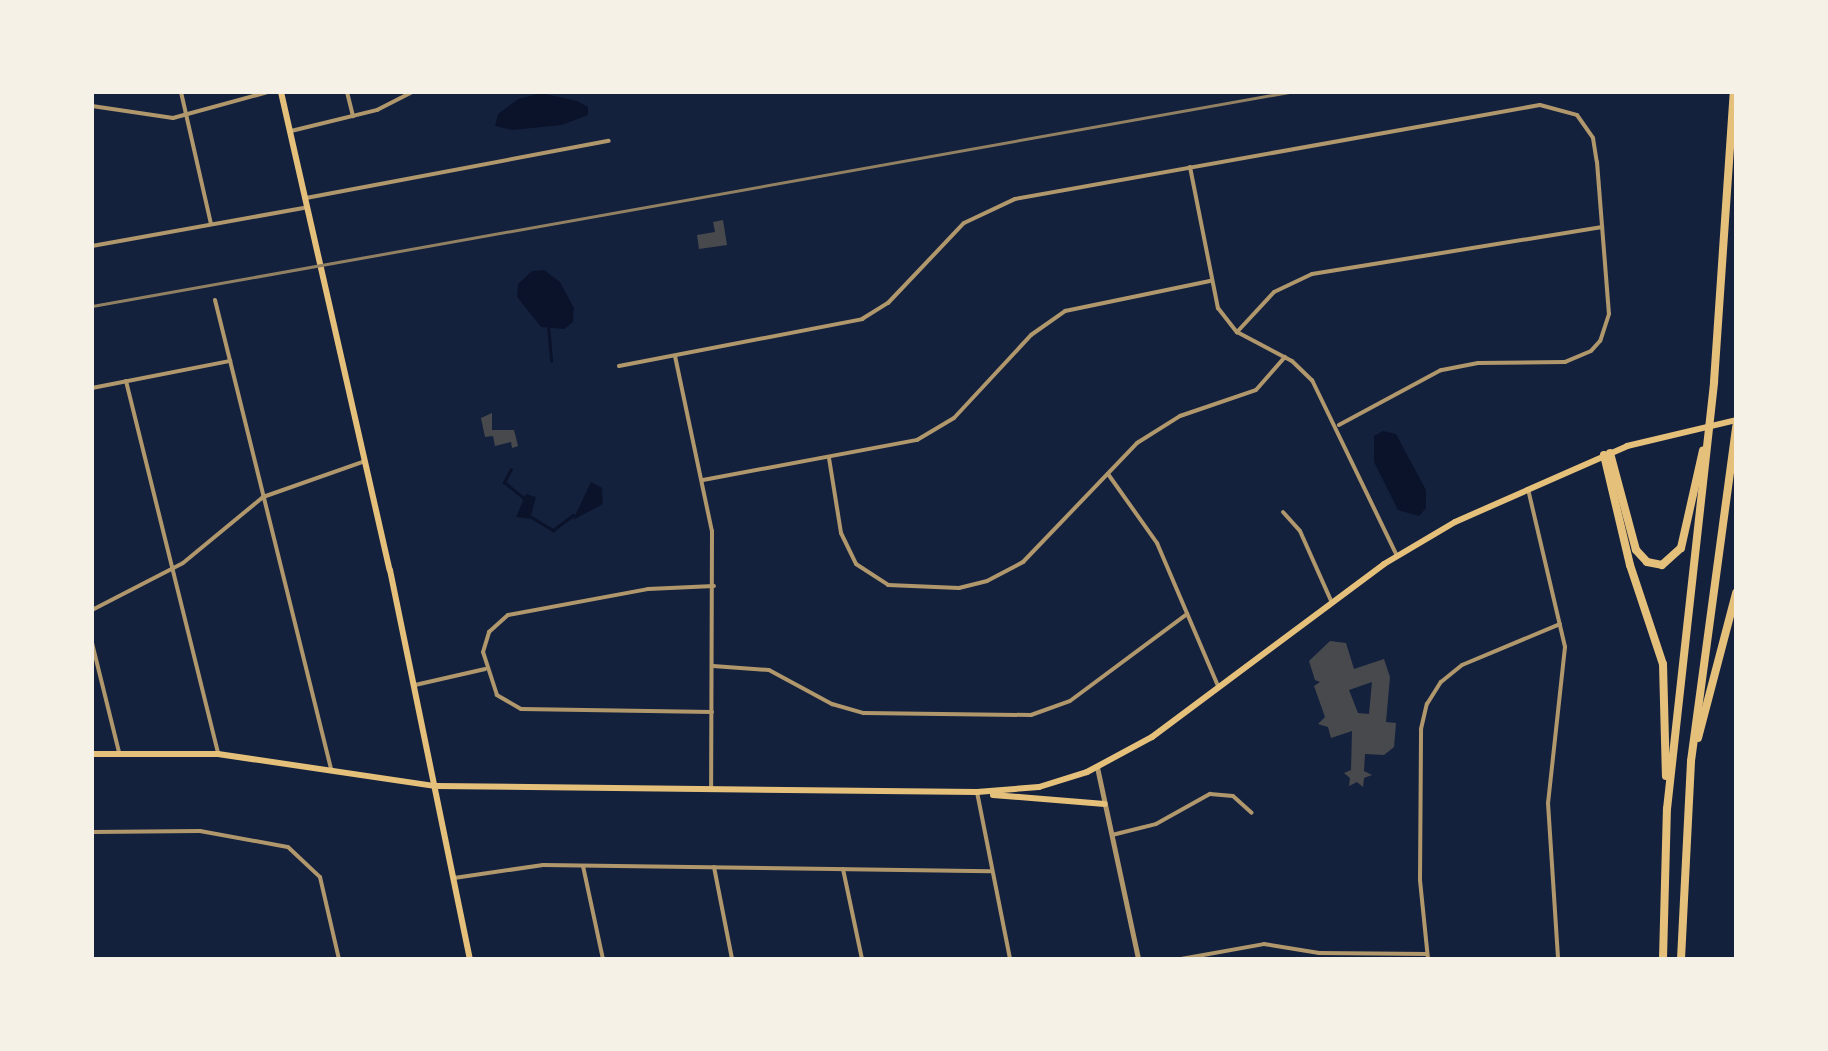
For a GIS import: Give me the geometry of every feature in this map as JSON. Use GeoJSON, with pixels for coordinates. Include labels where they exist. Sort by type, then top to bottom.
{"type":"FeatureCollection","features":[{"type":"Feature","properties":{"kind":"highway"},"geometry":{"type":"LineString","coordinates":[[1667,809],[1708,438],[1734,92]]}},
{"type":"Feature","properties":{"kind":"highway"},"geometry":{"type":"LineString","coordinates":[[1681,959],[1691,761],[1736,423]]}},
{"type":"Feature","properties":{"kind":"highway"},"geometry":{"type":"LineString","coordinates":[[1607,454],[1638,554],[1662,565],[1681,548],[1695,473],[1708,438]]}},
{"type":"Feature","properties":{"kind":"highway"},"geometry":{"type":"LineString","coordinates":[[1607,454],[1630,565],[1663,664],[1667,809],[1663,959]]}},
{"type":"Feature","properties":{"kind":"highway"},"geometry":{"type":"LineString","coordinates":[[1691,761],[1736,593]]}},
{"type":"Feature","properties":{"kind":"main road"},"geometry":{"type":"LineString","coordinates":[[281,92],[415,685],[470,959]]}},
{"type":"Feature","properties":{"kind":"main road"},"geometry":{"type":"LineString","coordinates":[[977,792],[1039,787],[1097,767],[1152,737],[1397,556],[1528,489],[1607,454],[1693,428],[1736,423]]}},
{"type":"Feature","properties":{"kind":"main road"},"geometry":{"type":"LineString","coordinates":[[92,754],[218,754],[436,786],[977,792],[1105,804]]}},
{"type":"Feature","properties":{"kind":"street"},"geometry":{"type":"LineString","coordinates":[[181,92],[211,224]]}},
{"type":"Feature","properties":{"kind":"street"},"geometry":{"type":"LineString","coordinates":[[92,106],[186,116],[268,92]]}},
{"type":"Feature","properties":{"kind":"street"},"geometry":{"type":"LineString","coordinates":[[347,92],[353,116]]}},
{"type":"Feature","properties":{"kind":"street"},"geometry":{"type":"LineString","coordinates":[[291,131],[387,106],[412,92]]}},
{"type":"Feature","properties":{"kind":"street"},"geometry":{"type":"LineString","coordinates":[[619,366],[862,319],[888,303],[964,223],[995,205],[1190,167],[1554,105],[1577,115],[1593,138],[1609,314],[1606,331],[1591,351],[1565,362],[1478,363],[1441,370],[1339,425]]}},
{"type":"Feature","properties":{"kind":"street"},"geometry":{"type":"LineString","coordinates":[[306,198],[609,141]]}},
{"type":"Feature","properties":{"kind":"street"},"geometry":{"type":"LineString","coordinates":[[1190,167],[1210,281],[1218,308],[1237,332],[1285,357],[1312,380],[1339,425],[1397,556]]}},
{"type":"Feature","properties":{"kind":"street"},"geometry":{"type":"LineString","coordinates":[[92,246],[308,207]]}},
{"type":"Feature","properties":{"kind":"street"},"geometry":{"type":"LineString","coordinates":[[1237,332],[1274,292],[1312,274],[1602,227]]}},
{"type":"Feature","properties":{"kind":"street"},"geometry":{"type":"LineString","coordinates":[[703,480],[898,445],[943,426],[1031,335],[1065,311],[1210,281]]}},
{"type":"Feature","properties":{"kind":"street"},"geometry":{"type":"LineString","coordinates":[[215,300],[332,772]]}},
{"type":"Feature","properties":{"kind":"street"},"geometry":{"type":"LineString","coordinates":[[675,356],[703,480],[714,586],[711,788]]}},
{"type":"Feature","properties":{"kind":"street"},"geometry":{"type":"LineString","coordinates":[[829,458],[848,551],[872,578],[902,588],[959,588],[1004,574],[1036,552],[1108,474],[1159,427],[1256,390],[1285,357]]}},
{"type":"Feature","properties":{"kind":"street"},"geometry":{"type":"LineString","coordinates":[[92,388],[230,361]]}},
{"type":"Feature","properties":{"kind":"street"},"geometry":{"type":"LineString","coordinates":[[126,381],[218,754]]}},
{"type":"Feature","properties":{"kind":"street"},"geometry":{"type":"LineString","coordinates":[[92,610],[172,569],[263,497],[365,461]]}},
{"type":"Feature","properties":{"kind":"street"},"geometry":{"type":"LineString","coordinates":[[1108,474],[1145,521],[1219,687]]}},
{"type":"Feature","properties":{"kind":"street"},"geometry":{"type":"LineString","coordinates":[[1528,489],[1560,624],[1566,675],[1548,803],[1558,959]]}},
{"type":"Feature","properties":{"kind":"street"},"geometry":{"type":"LineString","coordinates":[[1283,512],[1300,531],[1332,603]]}},
{"type":"Feature","properties":{"kind":"street"},"geometry":{"type":"LineString","coordinates":[[712,712],[521,709],[497,695],[485,669],[486,639],[508,615],[648,589],[714,586]]}},
{"type":"Feature","properties":{"kind":"street"},"geometry":{"type":"LineString","coordinates":[[713,666],[769,670],[832,704],[864,713],[1031,715],[1070,701],[1187,614]]}},
{"type":"Feature","properties":{"kind":"street"},"geometry":{"type":"LineString","coordinates":[[1181,959],[1264,944],[1319,953],[1428,956],[1420,850],[1421,729],[1427,704],[1441,682],[1462,665],[1560,624]]}},
{"type":"Feature","properties":{"kind":"street"},"geometry":{"type":"LineString","coordinates":[[92,643],[119,752]]}},
{"type":"Feature","properties":{"kind":"street"},"geometry":{"type":"LineString","coordinates":[[415,685],[485,669]]}},
{"type":"Feature","properties":{"kind":"street"},"geometry":{"type":"LineString","coordinates":[[1097,767],[1138,959]]}},
{"type":"Feature","properties":{"kind":"street"},"geometry":{"type":"LineString","coordinates":[[977,792],[990,871],[1010,959]]}},
{"type":"Feature","properties":{"kind":"street"},"geometry":{"type":"LineString","coordinates":[[1112,835],[1156,824],[1210,794],[1233,796],[1252,813]]}},
{"type":"Feature","properties":{"kind":"street"},"geometry":{"type":"LineString","coordinates":[[92,832],[200,831],[288,847],[320,877],[339,959]]}},
{"type":"Feature","properties":{"kind":"street"},"geometry":{"type":"LineString","coordinates":[[453,878],[520,866],[990,871]]}},
{"type":"Feature","properties":{"kind":"street"},"geometry":{"type":"LineString","coordinates":[[583,866],[603,959]]}},
{"type":"Feature","properties":{"kind":"street"},"geometry":{"type":"LineString","coordinates":[[714,867],[732,959]]}},
{"type":"Feature","properties":{"kind":"street"},"geometry":{"type":"LineString","coordinates":[[843,869],[862,959]]}},
{"type":"Feature","properties":{"kind":"street"},"geometry":{"type":"LineString","coordinates":[[125,959],[173,959]]}},
{"type":"Feature","properties":{"kind":"water"},"geometry":{"type":"Polygon","coordinates":[[[541,93],[577,101],[588,107],[588,115],[562,125],[512,130],[495,126],[498,114],[518,99],[541,93]]]}},
{"type":"Feature","properties":{"kind":"water"},"geometry":{"type":"Polygon","coordinates":[[[544,270],[560,282],[574,308],[573,322],[564,329],[541,327],[517,297],[518,284],[532,271],[544,270]]]}},
{"type":"Feature","properties":{"kind":"water"},"geometry":{"type":"Polygon","coordinates":[[[1383,431],[1396,434],[1426,490],[1426,508],[1419,516],[1398,510],[1374,462],[1374,436],[1383,431]]]}},
{"type":"Feature","properties":{"kind":"water"},"geometry":{"type":"Polygon","coordinates":[[[591,482],[602,488],[603,504],[573,520],[591,482]]]}},
{"type":"Feature","properties":{"kind":"water"},"geometry":{"type":"Polygon","coordinates":[[[526,494],[536,497],[530,519],[516,517],[526,494]]]}},
{"type":"Feature","properties":{"kind":"building"},"geometry":{"type":"Polygon","coordinates":[[[723,220],[727,245],[699,249],[697,235],[715,232],[713,222],[723,220]]]}},
{"type":"Feature","properties":{"kind":"building"},"geometry":{"type":"Polygon","coordinates":[[[492,413],[492,430],[514,430],[518,446],[512,448],[511,442],[495,446],[493,436],[485,437],[481,418],[492,413]]]}},
{"type":"Feature","properties":{"kind":"building"},"geometry":{"type":"Polygon","coordinates":[[[1330,641],[1346,643],[1354,669],[1384,659],[1390,677],[1386,722],[1396,723],[1394,747],[1384,755],[1365,754],[1364,771],[1372,775],[1364,778],[1363,787],[1357,782],[1349,786],[1350,778],[1344,773],[1351,770],[1352,731],[1331,738],[1328,727],[1318,724],[1325,717],[1314,686],[1320,682],[1315,680],[1309,661],[1330,641]],[[1372,682],[1349,690],[1358,713],[1369,714],[1372,682]]]}},
{"type":"Feature","properties":{"kind":"waterway"},"geometry":{"type":"LineString","coordinates":[[548,325],[551,361]]}},
{"type":"Feature","properties":{"kind":"waterway"},"geometry":{"type":"LineString","coordinates":[[511,469],[504,482],[525,499]]}},
{"type":"Feature","properties":{"kind":"waterway"},"geometry":{"type":"LineString","coordinates":[[531,517],[553,530],[573,515]]}},
{"type":"Feature","properties":{"kind":"railway"},"geometry":{"type":"LineString","coordinates":[[92,306],[1289,92]]}}]}
